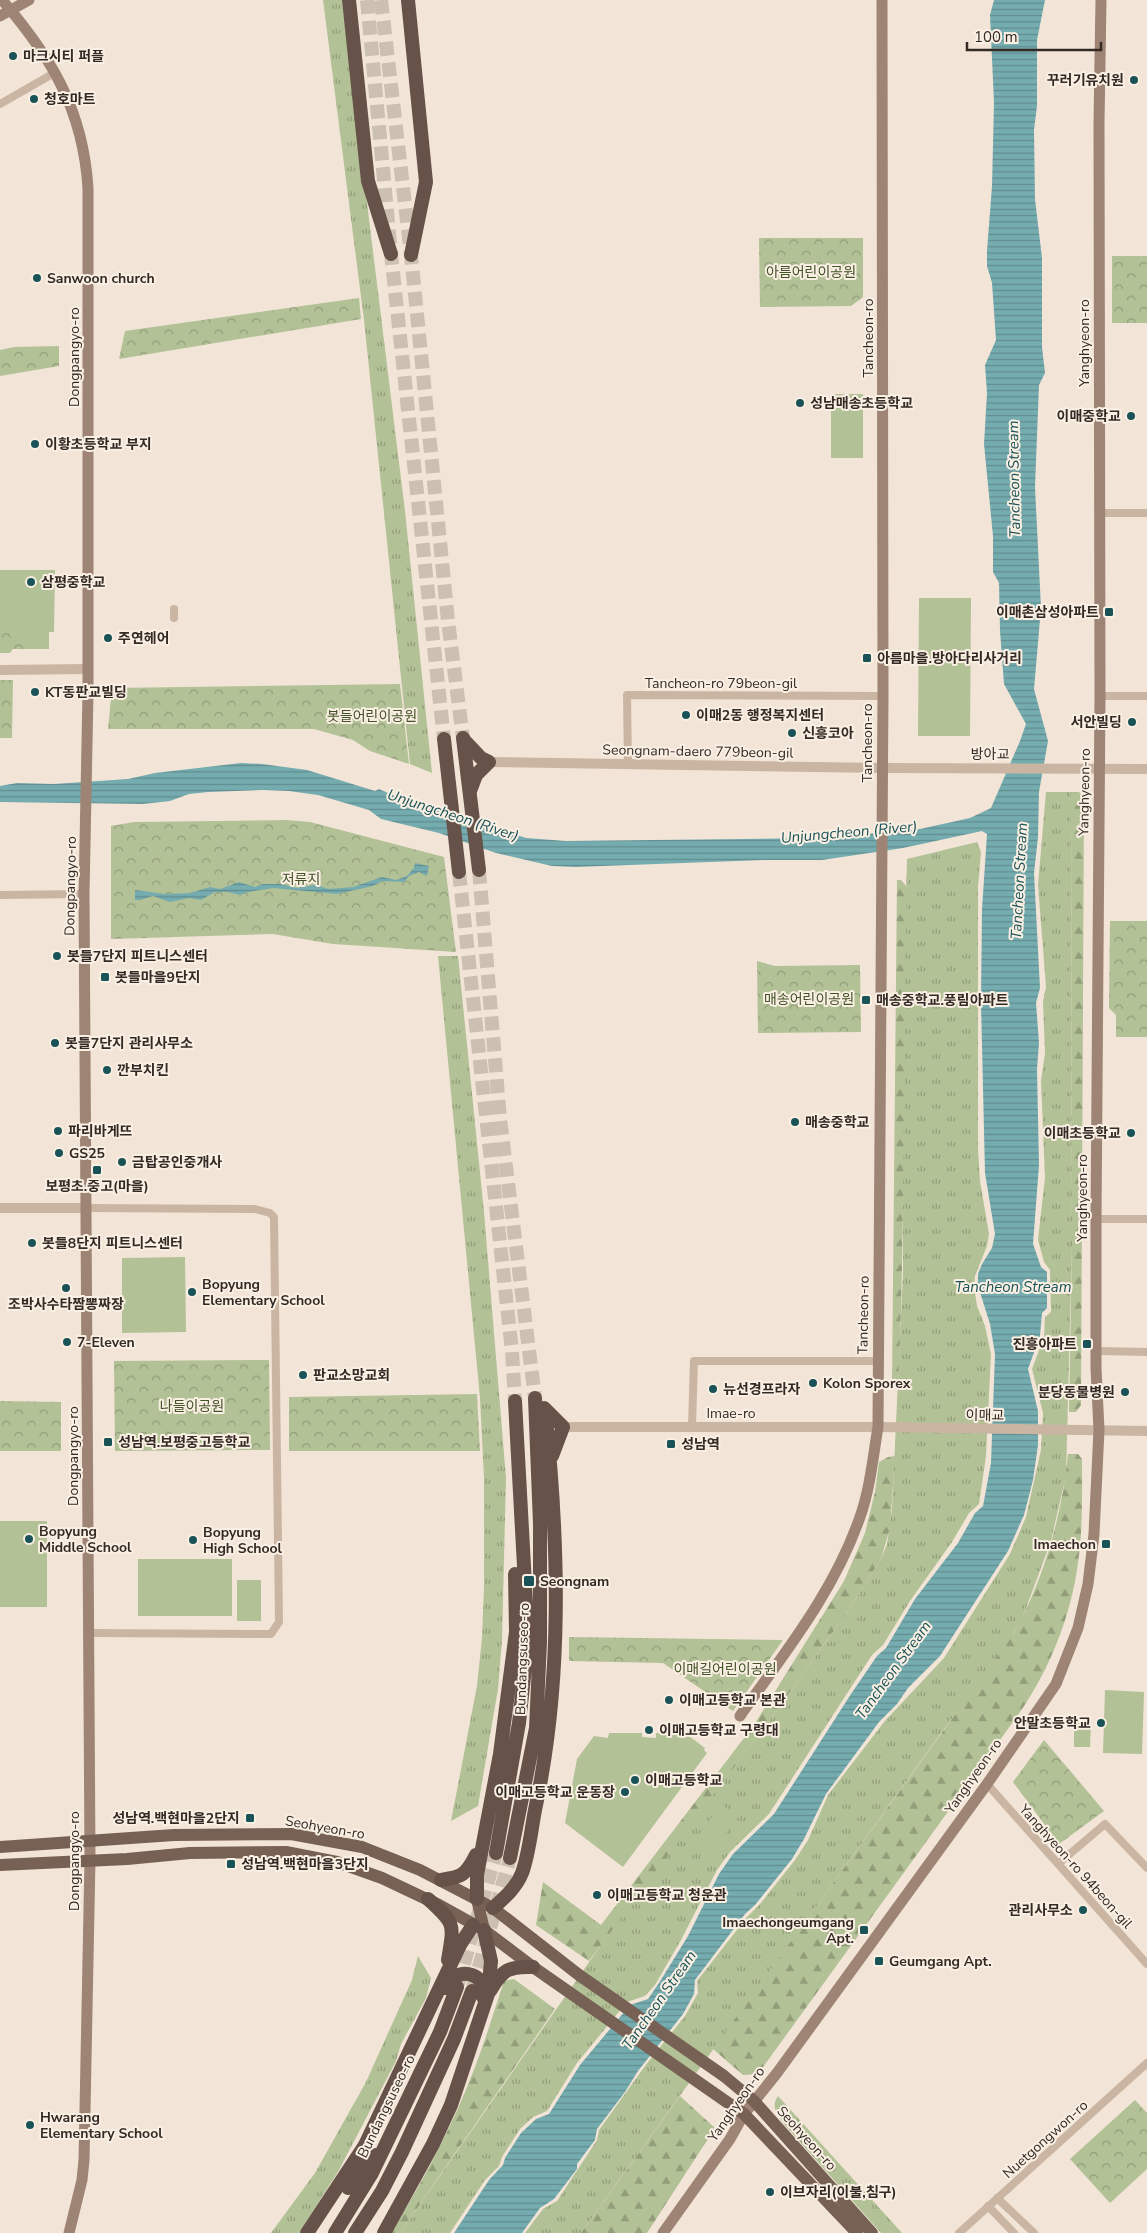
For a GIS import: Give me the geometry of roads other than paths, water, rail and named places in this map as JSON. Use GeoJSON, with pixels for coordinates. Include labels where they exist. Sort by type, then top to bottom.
{"type":"FeatureCollection","features":[{"type":"Feature","properties":{"kind":"highway"},"geometry":{"type":"LineString","coordinates":[[349,0],[368,182],[391,254]]}},
{"type":"Feature","properties":{"kind":"highway"},"geometry":{"type":"LineString","coordinates":[[408,0],[426,182],[411,255]]}},
{"type":"Feature","properties":{"kind":"highway"},"geometry":{"type":"LineString","coordinates":[[478,866],[469,796],[471,771],[463,738],[476,754],[489,762]]}},
{"type":"Feature","properties":{"kind":"highway"},"geometry":{"type":"LineString","coordinates":[[444,739],[459,872]]}},
{"type":"Feature","properties":{"kind":"highway"},"geometry":{"type":"LineString","coordinates":[[471,771],[489,762]]}},
{"type":"Feature","properties":{"kind":"highway","name":"Bundangsuseo-ro"},"geometry":{"type":"LineString","coordinates":[[510,1858],[536,1728],[540,1642],[540,1554],[535,1394],[545,1410]]}},
{"type":"Feature","properties":{"kind":"highway","name":"Bundangsuseo-ro"},"geometry":{"type":"LineString","coordinates":[[496,1853],[519,1723],[528,1640],[515,1401]]}},
{"type":"Feature","properties":{"kind":"highway"},"geometry":{"type":"LineString","coordinates":[[545,1410],[563,1427],[552,1451],[551,1464]]}},
{"type":"Feature","properties":{"kind":"highway"},"geometry":{"type":"LineString","coordinates":[[493,1908],[508,1895],[522,1874],[545,1764],[553,1668],[556,1575],[551,1464],[545,1410]]}},
{"type":"Feature","properties":{"kind":"highway"},"geometry":{"type":"LineString","coordinates":[[477,1899],[477,1875],[500,1754],[516,1632],[515,1499],[517,1453]]}},
{"type":"Feature","properties":{"kind":"highway"},"geometry":{"type":"LineString","coordinates":[[440,1880],[458,1878],[469,1870],[482,1844]]}},
{"type":"Feature","properties":{"kind":"highway"},"geometry":{"type":"LineString","coordinates":[[428,1899],[445,1914],[451,1922],[453,1930],[446,1978]]}},
{"type":"Feature","properties":{"kind":"highway"},"geometry":{"type":"LineString","coordinates":[[307,2233],[365,2145],[446,1978],[460,1945],[479,1924]]}},
{"type":"Feature","properties":{"kind":"highway"},"geometry":{"type":"LineString","coordinates":[[479,1924],[490,1961],[488,1994]]}},
{"type":"Feature","properties":{"kind":"highway"},"geometry":{"type":"LineString","coordinates":[[384,2233],[433,2144],[451,2105],[488,1994],[498,1977],[507,1970],[517,1966],[533,1967]]}},
{"type":"Feature","properties":{"kind":"highway"},"geometry":{"type":"LineString","coordinates":[[395,2082],[406,2069],[432,2021],[451,1978],[463,1973],[477,1977],[485,1988],[473,2027],[471,2045]]}},
{"type":"Feature","properties":{"kind":"highway","name":"Bundangsuseo-ro"},"geometry":{"type":"LineString","coordinates":[[335,2233],[358,2197],[386,2143],[440,2032],[457,1987]]}},
{"type":"Feature","properties":{"kind":"highway"},"geometry":{"type":"LineString","coordinates":[[355,2233],[389,2178],[454,2039],[472,1991]]}},
{"type":"Feature","properties":{"kind":"highway"},"geometry":{"type":"LineString","coordinates":[[366,2233],[404,2171],[426,2101]]}},
{"type":"Feature","properties":{"kind":"highway"},"geometry":{"type":"LineString","coordinates":[[318,2233],[355,2178],[386,2143]]}},
{"type":"Feature","properties":{"kind":"main road","name":"Dongpangyo-ro"},"geometry":{"type":"LineString","coordinates":[[2,0],[5,13],[27,29],[56,72],[81,136],[88,188],[88,738],[84,894],[90,1859],[84,2160],[82,2180],[69,2233]]}},
{"type":"Feature","properties":{"kind":"main road"},"geometry":{"type":"LineString","coordinates":[[5,13],[29,0]]}},
{"type":"Feature","properties":{"kind":"main road","name":"Tancheon-ro"},"geometry":{"type":"LineString","coordinates":[[740,1716],[820,1603],[843,1561],[866,1497],[878,1427],[882,796],[882,0]]}},
{"type":"Feature","properties":{"kind":"main road","name":"Yanghyeon-ro"},"geometry":{"type":"LineString","coordinates":[[663,2233],[730,2139],[744,2114],[789,2056],[987,1784],[1056,1684],[1084,1608],[1092,1559],[1099,1430],[1096,1351],[1096,1219],[1100,696],[1099,122],[1101,0]]}},
{"type":"Feature","properties":{"kind":"main road","name":"Seohyeon-ro"},"geometry":{"type":"LineString","coordinates":[[0,1847],[174,1836],[291,1834],[362,1847],[440,1880],[493,1908],[580,1975],[715,2069],[754,2101],[872,2233]]}},
{"type":"Feature","properties":{"kind":"main road"},"geometry":{"type":"LineString","coordinates":[[0,1865],[90,1859],[127,1859],[190,1853],[286,1852],[350,1866],[428,1899],[479,1924],[533,1967]]}},
{"type":"Feature","properties":{"kind":"main road"},"geometry":{"type":"LineString","coordinates":[[477,1899],[479,1924]]}},
{"type":"Feature","properties":{"kind":"main road"},"geometry":{"type":"LineString","coordinates":[[479,1924],[493,1908]]}},
{"type":"Feature","properties":{"kind":"main road","name":"Seohyeon-ro"},"geometry":{"type":"LineString","coordinates":[[533,1967],[563,1986],[744,2114],[858,2233]]}},
{"type":"Feature","properties":{"kind":"street"},"geometry":{"type":"LineString","coordinates":[[0,104],[56,72]]}},
{"type":"Feature","properties":{"kind":"street"},"geometry":{"type":"LineString","coordinates":[[1100,513],[1147,513]]}},
{"type":"Feature","properties":{"kind":"street"},"geometry":{"type":"LineString","coordinates":[[174,609],[174,618]]}},
{"type":"Feature","properties":{"kind":"street"},"geometry":{"type":"LineString","coordinates":[[0,670],[88,669]]}},
{"type":"Feature","properties":{"kind":"street","name":"Tancheon-ro 79beon-gil"},"geometry":{"type":"LineString","coordinates":[[628,763],[627,695],[882,696]]}},
{"type":"Feature","properties":{"kind":"street"},"geometry":{"type":"LineString","coordinates":[[1100,696],[1147,696]]}},
{"type":"Feature","properties":{"kind":"street","name":"Seongnam-daero 779beon-gil"},"geometry":{"type":"LineString","coordinates":[[489,762],[906,768]]}},
{"type":"Feature","properties":{"kind":"street","name":"방아교"},"geometry":{"type":"LineString","coordinates":[[906,768],[1099,768]]}},
{"type":"Feature","properties":{"kind":"street"},"geometry":{"type":"LineString","coordinates":[[1099,768],[1147,769]]}},
{"type":"Feature","properties":{"kind":"street"},"geometry":{"type":"LineString","coordinates":[[0,895],[84,894]]}},
{"type":"Feature","properties":{"kind":"street"},"geometry":{"type":"LineString","coordinates":[[0,1208],[255,1209],[270,1213],[274,1217],[279,1622],[271,1634],[89,1632]]}},
{"type":"Feature","properties":{"kind":"street"},"geometry":{"type":"LineString","coordinates":[[1096,1219],[1147,1219]]}},
{"type":"Feature","properties":{"kind":"street"},"geometry":{"type":"LineString","coordinates":[[1096,1351],[1147,1352]]}},
{"type":"Feature","properties":{"kind":"street"},"geometry":{"type":"LineString","coordinates":[[692,1426],[694,1361],[878,1361]]}},
{"type":"Feature","properties":{"kind":"street","name":"Imae-ro"},"geometry":{"type":"LineString","coordinates":[[563,1427],[898,1427]]}},
{"type":"Feature","properties":{"kind":"street","name":"이매교"},"geometry":{"type":"LineString","coordinates":[[898,1427],[1099,1430]]}},
{"type":"Feature","properties":{"kind":"street"},"geometry":{"type":"LineString","coordinates":[[1099,1430],[1147,1431]]}},
{"type":"Feature","properties":{"kind":"street","name":"Yanghyeon-ro 94beon-gil"},"geometry":{"type":"LineString","coordinates":[[987,1784],[1147,1964]]}},
{"type":"Feature","properties":{"kind":"street"},"geometry":{"type":"LineString","coordinates":[[1058,1864],[1105,1824],[1147,1868]]}},
{"type":"Feature","properties":{"kind":"street","name":"Nuetgongwon-ro"},"geometry":{"type":"LineString","coordinates":[[959,2233],[996,2198],[1092,2115],[1147,2063]]}},
{"type":"Feature","properties":{"kind":"street"},"geometry":{"type":"LineString","coordinates":[[996,2198],[1034,2233]]}},
{"type":"Feature","properties":{"kind":"street"},"geometry":{"type":"LineString","coordinates":[[988,2206],[1014,2233]]}},
{"type":"Feature","properties":{"kind":"water","name":"Tancheon Stream"},"geometry":{"type":"Polygon","coordinates":[[[994,0],[1045,0],[1037,40],[1037,106],[1034,130],[1035,199],[1042,258],[1042,347],[1045,373],[1039,385],[1035,487],[1041,608],[1034,689],[1048,741],[1039,792],[1038,837],[1034,873],[1040,988],[1036,1003],[1039,1043],[1037,1069],[1039,1165],[1033,1244],[1041,1267],[1047,1272],[1047,1308],[1042,1313],[1040,1336],[1028,1369],[1038,1411],[1038,1445],[1033,1480],[1024,1515],[1008,1551],[940,1656],[908,1688],[897,1704],[879,1722],[826,1794],[792,1859],[755,1905],[745,1914],[695,1980],[694,1994],[683,2014],[638,2071],[625,2092],[597,2129],[595,2140],[577,2164],[577,2169],[554,2199],[540,2208],[522,2233],[454,2233],[489,2180],[503,2165],[505,2158],[521,2133],[536,2119],[549,2114],[580,2065],[630,2005],[648,1999],[688,1936],[719,1874],[733,1854],[774,1814],[851,1694],[877,1656],[886,1648],[915,1599],[958,1543],[975,1513],[983,1506],[991,1463],[995,1354],[990,1324],[978,1286],[978,1274],[992,1248],[995,1234],[985,1173],[981,1003],[982,909],[987,834],[982,831],[903,848],[822,860],[767,860],[575,867],[552,866],[496,853],[439,833],[381,819],[369,810],[318,795],[264,790],[189,794],[170,801],[143,804],[0,802],[0,786],[17,783],[54,784],[128,779],[155,773],[241,763],[262,764],[307,770],[375,791],[379,789],[404,800],[433,807],[526,838],[566,841],[823,838],[920,829],[970,818],[991,808],[1026,724],[1004,684],[999,583],[993,572],[993,536],[984,444],[987,393],[985,365],[996,340],[992,283],[987,266],[992,186],[994,102],[990,15],[994,0]]]}},
{"type":"Feature","properties":{"kind":"water"},"geometry":{"type":"Polygon","coordinates":[[[415,863],[429,866],[427,876],[419,872],[409,876],[404,882],[382,881],[373,886],[337,894],[273,888],[240,895],[228,892],[215,892],[201,900],[189,898],[170,902],[153,896],[135,900],[135,890],[165,894],[190,893],[210,887],[220,889],[239,882],[255,887],[263,884],[281,884],[296,888],[315,885],[329,889],[353,887],[382,877],[396,880],[407,876],[414,868],[415,863]]]}},
{"type":"Feature","properties":{"kind":"tunnel"},"geometry":{"type":"LineString","coordinates":[[367,0],[391,254],[444,739]]}},
{"type":"Feature","properties":{"kind":"tunnel"},"geometry":{"type":"LineString","coordinates":[[381,0],[411,255],[448,621],[463,738]]}},
{"type":"Feature","properties":{"kind":"tunnel"},"geometry":{"type":"LineString","coordinates":[[479,870],[500,1119],[535,1398]]}},
{"type":"Feature","properties":{"kind":"tunnel"},"geometry":{"type":"LineString","coordinates":[[459,872],[512,1351],[515,1401]]}},
{"type":"Feature","properties":{"kind":"tunnel"},"geometry":{"type":"LineString","coordinates":[[458,1984],[496,1853]]}},
{"type":"Feature","properties":{"kind":"tunnel"},"geometry":{"type":"LineString","coordinates":[[473,1988],[510,1858]]}},
{"type":"Feature","properties":{"kind":"place","name":"마크시티 퍼플"},"geometry":{"type":"Point","coordinates":[13,56]}},
{"type":"Feature","properties":{"kind":"place","name":"꾸러기유치원"},"geometry":{"type":"Point","coordinates":[1134,80]}},
{"type":"Feature","properties":{"kind":"place","name":"청호마트"},"geometry":{"type":"Point","coordinates":[34,99]}},
{"type":"Feature","properties":{"kind":"place","name":"Sanwoon church"},"geometry":{"type":"Point","coordinates":[37,278]}},
{"type":"Feature","properties":{"kind":"place","name":"성남매송초등학교"},"geometry":{"type":"Point","coordinates":[800,403]}},
{"type":"Feature","properties":{"kind":"place","name":"이매중학교"},"geometry":{"type":"Point","coordinates":[1131,416]}},
{"type":"Feature","properties":{"kind":"place","name":"이황초등학교 부지"},"geometry":{"type":"Point","coordinates":[35,444]}},
{"type":"Feature","properties":{"kind":"place","name":"삼평중학교"},"geometry":{"type":"Point","coordinates":[31,582]}},
{"type":"Feature","properties":{"kind":"place","name":"이매촌삼성아파트"},"geometry":{"type":"Point","coordinates":[1109,612]}},
{"type":"Feature","properties":{"kind":"place","name":"주연헤어"},"geometry":{"type":"Point","coordinates":[108,638]}},
{"type":"Feature","properties":{"kind":"place","name":"아름마을.방아다리사거리"},"geometry":{"type":"Point","coordinates":[867,658]}},
{"type":"Feature","properties":{"kind":"place","name":"KT동판교빌딩"},"geometry":{"type":"Point","coordinates":[35,692]}},
{"type":"Feature","properties":{"kind":"place","name":"이매2동 행정복지센터"},"geometry":{"type":"Point","coordinates":[686,715]}},
{"type":"Feature","properties":{"kind":"place","name":"서안빌딩"},"geometry":{"type":"Point","coordinates":[1132,722]}},
{"type":"Feature","properties":{"kind":"place","name":"신흥코아"},"geometry":{"type":"Point","coordinates":[792,733]}},
{"type":"Feature","properties":{"kind":"place","name":"봇들7단지 피트니스센터"},"geometry":{"type":"Point","coordinates":[57,956]}},
{"type":"Feature","properties":{"kind":"place","name":"봇들마을9단지"},"geometry":{"type":"Point","coordinates":[105,977]}},
{"type":"Feature","properties":{"kind":"place","name":"매송중학교.풍림아파트"},"geometry":{"type":"Point","coordinates":[866,1000]}},
{"type":"Feature","properties":{"kind":"place","name":"봇들7단지 관리사무소"},"geometry":{"type":"Point","coordinates":[55,1043]}},
{"type":"Feature","properties":{"kind":"place","name":"깐부치킨"},"geometry":{"type":"Point","coordinates":[107,1070]}},
{"type":"Feature","properties":{"kind":"place","name":"매송중학교"},"geometry":{"type":"Point","coordinates":[795,1122]}},
{"type":"Feature","properties":{"kind":"place","name":"파리바게뜨"},"geometry":{"type":"Point","coordinates":[58,1131]}},
{"type":"Feature","properties":{"kind":"place","name":"이매초등학교"},"geometry":{"type":"Point","coordinates":[1131,1133]}},
{"type":"Feature","properties":{"kind":"place","name":"GS25"},"geometry":{"type":"Point","coordinates":[59,1153]}},
{"type":"Feature","properties":{"kind":"place","name":"금탑공인중개사"},"geometry":{"type":"Point","coordinates":[122,1162]}},
{"type":"Feature","properties":{"kind":"place","name":"보평초.중고(마을)"},"geometry":{"type":"Point","coordinates":[97,1170]}},
{"type":"Feature","properties":{"kind":"place","name":"봇들8단지 피트니스센터"},"geometry":{"type":"Point","coordinates":[32,1243]}},
{"type":"Feature","properties":{"kind":"place","name":"조박사수타짬뽕짜장"},"geometry":{"type":"Point","coordinates":[66,1288]}},
{"type":"Feature","properties":{"kind":"place","name":"Bopyung Elementary School"},"geometry":{"type":"Point","coordinates":[192,1292]}},
{"type":"Feature","properties":{"kind":"place","name":"7-Eleven"},"geometry":{"type":"Point","coordinates":[67,1342]}},
{"type":"Feature","properties":{"kind":"place","name":"진흥아파트"},"geometry":{"type":"Point","coordinates":[1087,1344]}},
{"type":"Feature","properties":{"kind":"place","name":"판교소망교회"},"geometry":{"type":"Point","coordinates":[303,1375]}},
{"type":"Feature","properties":{"kind":"place","name":"Kolon Sporex"},"geometry":{"type":"Point","coordinates":[813,1383]}},
{"type":"Feature","properties":{"kind":"place","name":"뉴선경프라자"},"geometry":{"type":"Point","coordinates":[713,1389]}},
{"type":"Feature","properties":{"kind":"place","name":"분당동물병원"},"geometry":{"type":"Point","coordinates":[1125,1392]}},
{"type":"Feature","properties":{"kind":"place","name":"성남역.보평중고등학교"},"geometry":{"type":"Point","coordinates":[108,1442]}},
{"type":"Feature","properties":{"kind":"place","name":"성남역"},"geometry":{"type":"Point","coordinates":[671,1444]}},
{"type":"Feature","properties":{"kind":"place","name":"Bopyung Middle School"},"geometry":{"type":"Point","coordinates":[29,1539]}},
{"type":"Feature","properties":{"kind":"place","name":"Bopyung High School"},"geometry":{"type":"Point","coordinates":[193,1540]}},
{"type":"Feature","properties":{"kind":"place","name":"Imaechon"},"geometry":{"type":"Point","coordinates":[1106,1544]}},
{"type":"Feature","properties":{"kind":"place","name":"Seongnam"},"geometry":{"type":"Point","coordinates":[529,1581]}},
{"type":"Feature","properties":{"kind":"place","name":"이매고등학교 본관"},"geometry":{"type":"Point","coordinates":[669,1700]}},
{"type":"Feature","properties":{"kind":"place","name":"안말초등학교"},"geometry":{"type":"Point","coordinates":[1101,1723]}},
{"type":"Feature","properties":{"kind":"place","name":"이매고등학교 구령대"},"geometry":{"type":"Point","coordinates":[649,1730]}},
{"type":"Feature","properties":{"kind":"place","name":"이매고등학교"},"geometry":{"type":"Point","coordinates":[635,1780]}},
{"type":"Feature","properties":{"kind":"place","name":"이매고등학교 운동장"},"geometry":{"type":"Point","coordinates":[625,1792]}},
{"type":"Feature","properties":{"kind":"place","name":"성남역.백현마을2단지"},"geometry":{"type":"Point","coordinates":[250,1818]}},
{"type":"Feature","properties":{"kind":"place","name":"성남역.백현마을3단지"},"geometry":{"type":"Point","coordinates":[231,1864]}},
{"type":"Feature","properties":{"kind":"place","name":"이매고등학교 청운관"},"geometry":{"type":"Point","coordinates":[597,1895]}},
{"type":"Feature","properties":{"kind":"place","name":"관리사무소"},"geometry":{"type":"Point","coordinates":[1083,1910]}},
{"type":"Feature","properties":{"kind":"place","name":"Imaechongeumgang Apt."},"geometry":{"type":"Point","coordinates":[864,1930]}},
{"type":"Feature","properties":{"kind":"place","name":"Geumgang Apt."},"geometry":{"type":"Point","coordinates":[879,1961]}},
{"type":"Feature","properties":{"kind":"place","name":"Hwarang Elementary School"},"geometry":{"type":"Point","coordinates":[30,2125]}},
{"type":"Feature","properties":{"kind":"place","name":"이브자리(이불,침구)"},"geometry":{"type":"Point","coordinates":[770,2192]}},
{"type":"Feature","properties":{"kind":"park label","name":"아름어린이공원"},"geometry":{"type":"Point","coordinates":[811,272]}},
{"type":"Feature","properties":{"kind":"park label","name":"봇들어린이공원"},"geometry":{"type":"Point","coordinates":[372,716]}},
{"type":"Feature","properties":{"kind":"park label","name":"저류지"},"geometry":{"type":"Point","coordinates":[301,879]}},
{"type":"Feature","properties":{"kind":"park label","name":"매송어린이공원"},"geometry":{"type":"Point","coordinates":[809,999]}},
{"type":"Feature","properties":{"kind":"park label","name":"나들이공원"},"geometry":{"type":"Point","coordinates":[192,1406]}},
{"type":"Feature","properties":{"kind":"park label","name":"이매길어린이공원"},"geometry":{"type":"Point","coordinates":[725,1669]}},
{"type":"Feature","properties":{"kind":"water label","name":"Unjungcheon (River)"},"geometry":{"type":"Point","coordinates":[453,815]}},
{"type":"Feature","properties":{"kind":"water label","name":"Unjungcheon (River)"},"geometry":{"type":"Point","coordinates":[849,832]}}]}
